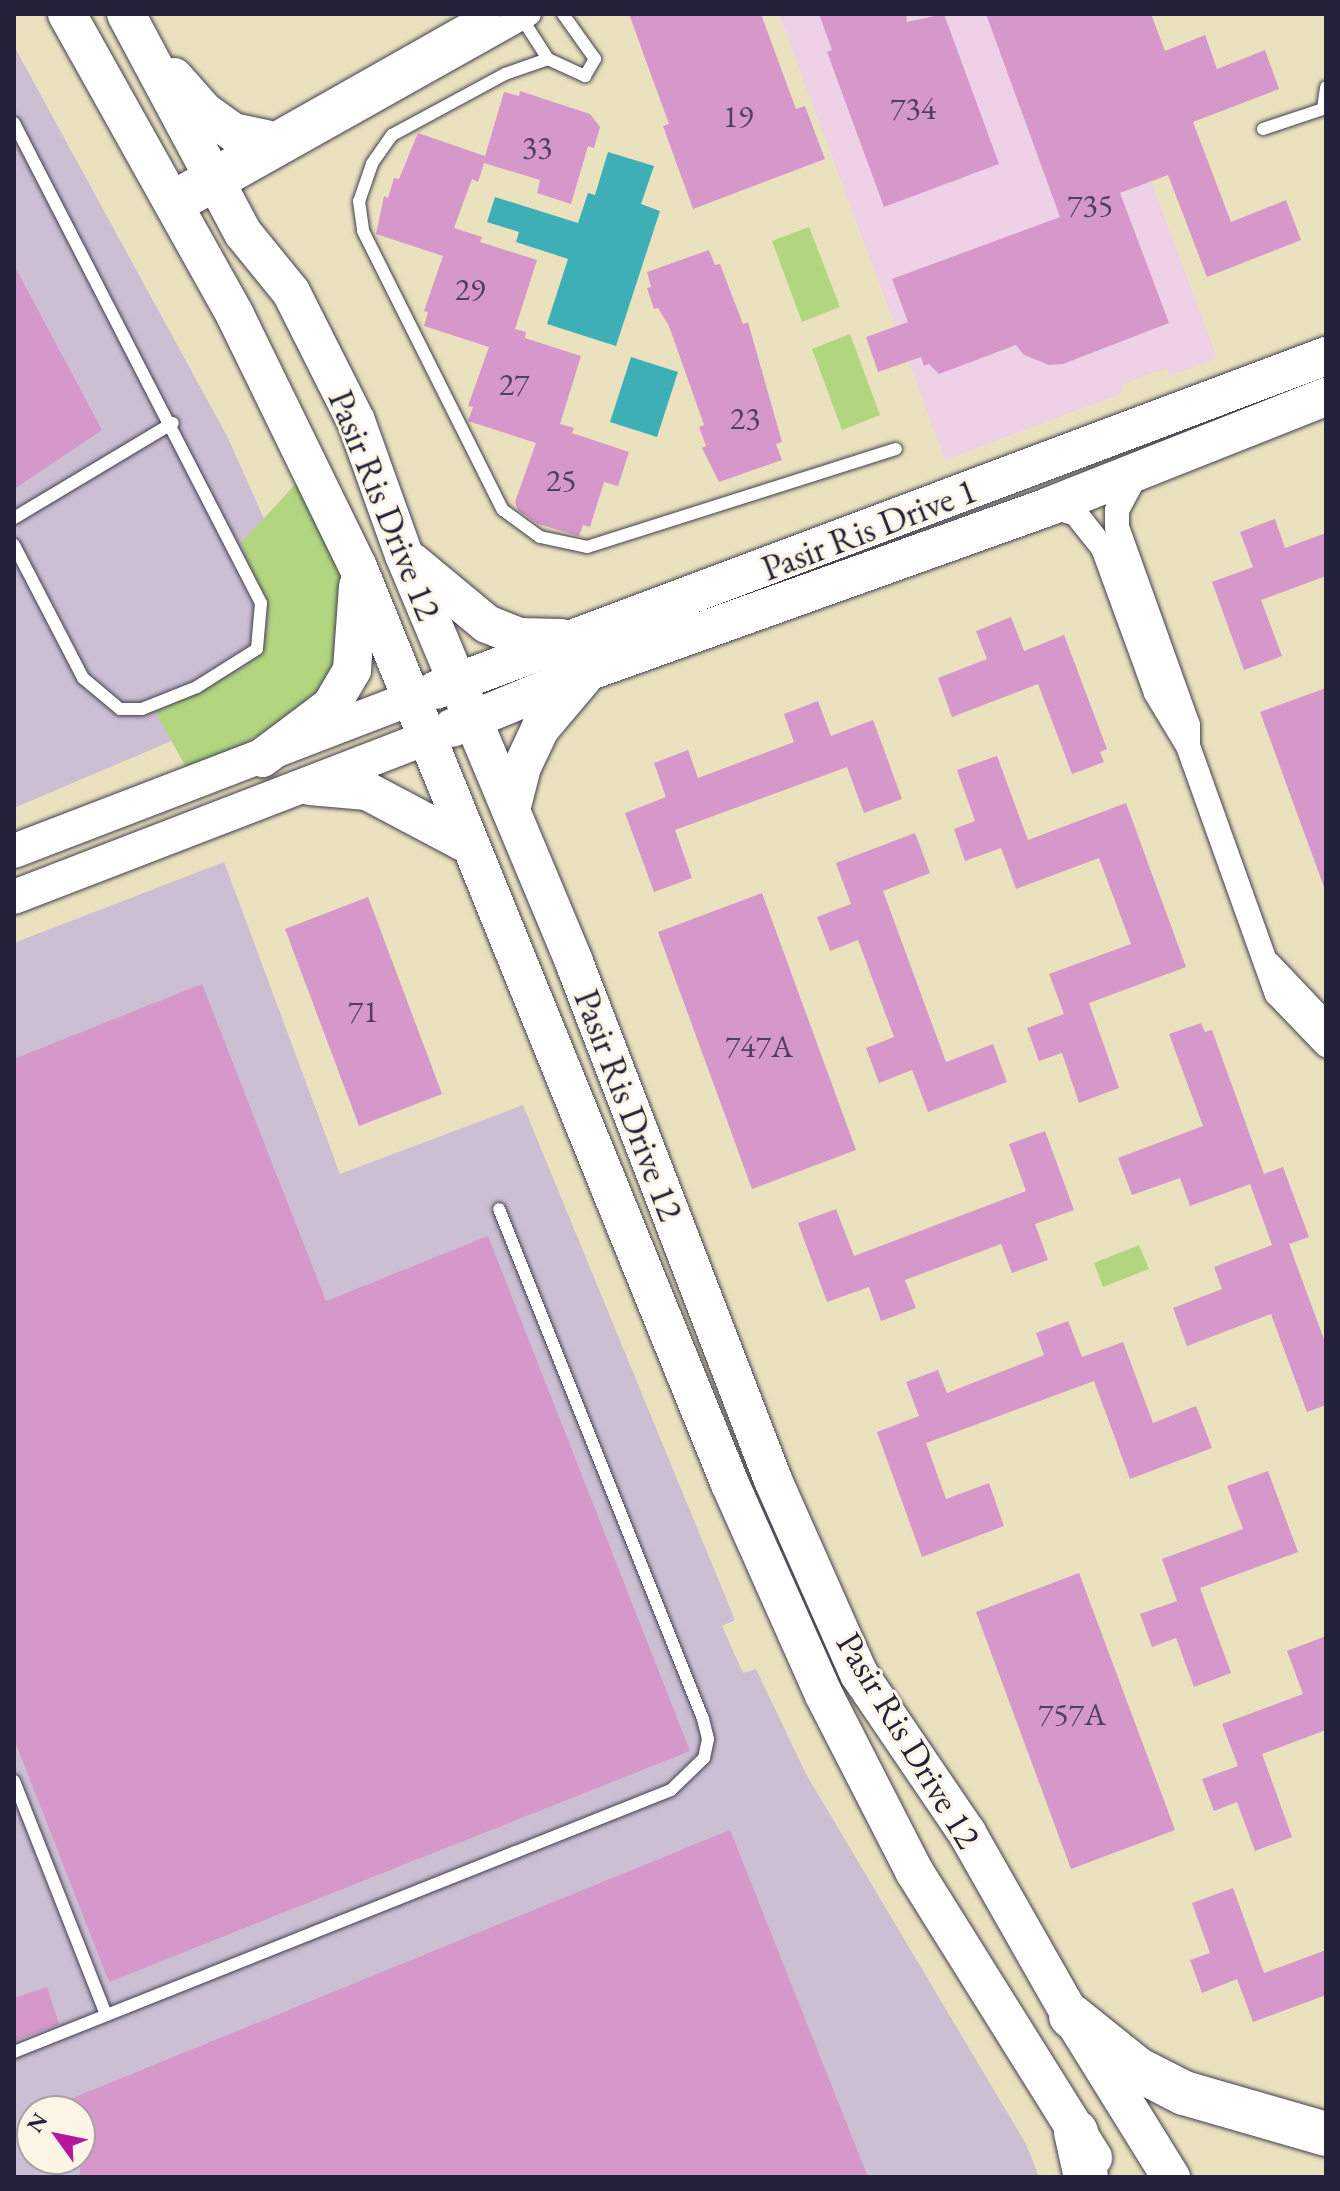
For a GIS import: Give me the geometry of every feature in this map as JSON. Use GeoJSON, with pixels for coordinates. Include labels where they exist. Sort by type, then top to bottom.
{"type":"FeatureCollection","features":[{"type":"Feature","properties":{"kind":"highway"},"geometry":{"type":"LineString","coordinates":[[1071,2016],[1137,2069],[1184,2093],[1326,2134]]}},
{"type":"Feature","properties":{"kind":"highway"},"geometry":{"type":"LineString","coordinates":[[1076,2132],[1086,2177]]}},
{"type":"Feature","properties":{"kind":"main road","name":"Pasir Ris Drive 12"},"geometry":{"type":"LineString","coordinates":[[67,14],[169,205],[235,315],[358,567],[730,1484],[824,1695],[914,1871],[1105,2177]]}},
{"type":"Feature","properties":{"kind":"main road","name":"Pasir Ris Drive 12"},"geometry":{"type":"LineString","coordinates":[[132,25],[243,233],[291,292],[356,421],[404,555],[511,810],[773,1480],[859,1674],[967,1833],[1071,2016],[1171,2177]]}},
{"type":"Feature","properties":{"kind":"main road"},"geometry":{"type":"LineString","coordinates":[[132,25],[204,111],[233,132],[266,139]]}},
{"type":"Feature","properties":{"kind":"main road","name":"Pasir Ris Drive 1"},"geometry":{"type":"LineString","coordinates":[[411,699],[566,638],[822,549],[1326,356]]}},
{"type":"Feature","properties":{"kind":"main road","name":"Pasir Ris Drive 1"},"geometry":{"type":"LineString","coordinates":[[427,738],[587,672],[1050,506],[1326,397]]}},
{"type":"Feature","properties":{"kind":"main road"},"geometry":{"type":"LineString","coordinates":[[404,555],[487,624],[519,637],[566,638]]}},
{"type":"Feature","properties":{"kind":"main road"},"geometry":{"type":"LineString","coordinates":[[262,758],[331,706],[352,670],[358,567]]}},
{"type":"Feature","properties":{"kind":"main road"},"geometry":{"type":"LineString","coordinates":[[511,810],[522,767],[540,729],[587,672]]}},
{"type":"Feature","properties":{"kind":"main road"},"geometry":{"type":"LineString","coordinates":[[14,851],[411,699]]}},
{"type":"Feature","properties":{"kind":"main road"},"geometry":{"type":"LineString","coordinates":[[14,897],[310,786],[427,738]]}},
{"type":"Feature","properties":{"kind":"main road"},"geometry":{"type":"LineString","coordinates":[[310,786],[367,791],[471,846]]}},
{"type":"Feature","properties":{"kind":"street"},"geometry":{"type":"LineString","coordinates":[[213,180],[266,139],[488,14]]}},
{"type":"Feature","properties":{"kind":"street"},"geometry":{"type":"LineString","coordinates":[[169,205],[523,15]]}},
{"type":"Feature","properties":{"kind":"street"},"geometry":{"type":"LineString","coordinates":[[1138,471],[1117,510],[1117,527],[1188,725],[1188,746]]}},
{"type":"Feature","properties":{"kind":"street"},"geometry":{"type":"LineString","coordinates":[[1050,506],[1076,514],[1095,533],[1156,693],[1188,746],[1277,994],[1326,1045]]}},
{"type":"Feature","properties":{"kind":"street"},"geometry":{"type":"LineString","coordinates":[[1267,962],[1326,1025]]}},
{"type":"Feature","properties":{"kind":"lane"},"geometry":{"type":"LineString","coordinates":[[523,15],[548,59],[574,76],[585,76],[594,68],[590,45],[563,14]]}},
{"type":"Feature","properties":{"kind":"lane"},"geometry":{"type":"LineString","coordinates":[[548,59],[505,74],[392,135],[372,164],[359,201],[363,231],[503,510],[540,537],[587,547],[896,449]]}},
{"type":"Feature","properties":{"kind":"lane"},"geometry":{"type":"LineString","coordinates":[[1263,129],[1324,108],[1326,87]]}},
{"type":"Feature","properties":{"kind":"lane"},"geometry":{"type":"LineString","coordinates":[[14,545],[83,678],[120,709],[142,709],[239,665],[257,649],[261,603],[173,423],[15,128]]}},
{"type":"Feature","properties":{"kind":"lane"},"geometry":{"type":"LineString","coordinates":[[14,518],[173,423]]}},
{"type":"Feature","properties":{"kind":"lane"},"geometry":{"type":"LineString","coordinates":[[14,2052],[671,1790],[704,1758],[708,1739],[703,1719],[499,1209]]}},
{"type":"Feature","properties":{"kind":"lane"},"geometry":{"type":"LineString","coordinates":[[14,1781],[106,2015]]}},
{"type":"Feature","properties":{"kind":"shaded area"},"geometry":{"type":"Polygon","coordinates":[[[779,14],[1089,14],[1217,358],[1170,376],[1167,368],[1121,385],[1123,393],[945,460],[779,14]]]}},
{"type":"Feature","properties":{"kind":"shaded area"},"geometry":{"type":"Polygon","coordinates":[[[14,46],[228,438],[304,608],[263,702],[14,808],[14,46]]]}},
{"type":"Feature","properties":{"kind":"shaded area"},"geometry":{"type":"Polygon","coordinates":[[[224,862],[340,1174],[523,1105],[735,1620],[722,1626],[743,1673],[756,1669],[806,1774],[1026,2144],[1039,2177],[14,2177],[14,943],[224,862]]]}},
{"type":"Feature","properties":{"kind":"green space"},"geometry":{"type":"Polygon","coordinates":[[[809,227],[840,307],[802,322],[772,241],[809,227]]]}},
{"type":"Feature","properties":{"kind":"green space"},"geometry":{"type":"Polygon","coordinates":[[[850,334],[880,415],[842,430],[812,349],[850,334]]]}},
{"type":"Feature","properties":{"kind":"green space"},"geometry":{"type":"Polygon","coordinates":[[[301,478],[351,578],[351,651],[324,694],[240,747],[188,771],[156,713],[247,666],[263,647],[269,616],[241,543],[301,478]]]}},
{"type":"Feature","properties":{"kind":"green space"},"geometry":{"type":"Polygon","coordinates":[[[1139,1245],[1149,1269],[1103,1287],[1094,1263],[1139,1245]]]}},
{"type":"Feature","properties":{"kind":"water"},"geometry":{"type":"Polygon","coordinates":[[[608,152],[654,166],[641,204],[660,211],[616,346],[547,324],[568,259],[516,242],[519,232],[487,222],[495,197],[578,223],[588,193],[595,195],[608,152]]]}},
{"type":"Feature","properties":{"kind":"water"},"geometry":{"type":"Polygon","coordinates":[[[631,357],[678,372],[657,437],[610,422],[631,357]]]}},
{"type":"Feature","properties":{"kind":"building"},"geometry":{"type":"Polygon","coordinates":[[[629,14],[761,14],[796,109],[805,106],[825,159],[693,209],[663,126],[669,124],[629,14]]]}},
{"type":"Feature","properties":{"kind":"building"},"geometry":{"type":"Polygon","coordinates":[[[819,14],[906,14],[907,22],[944,14],[999,164],[884,207],[827,52],[832,50],[819,14]]]}},
{"type":"Feature","properties":{"kind":"building"},"geometry":{"type":"Polygon","coordinates":[[[986,14],[1151,14],[1165,51],[1205,35],[1217,69],[1265,50],[1279,89],[1193,122],[1231,222],[1286,200],[1301,240],[1207,277],[1168,175],[1120,193],[1169,323],[1063,364],[1049,365],[1024,355],[1016,345],[939,374],[929,364],[924,366],[921,357],[878,372],[866,337],[908,322],[892,279],[1060,217],[986,14]]]}},
{"type":"Feature","properties":{"kind":"building"},"geometry":{"type":"Polygon","coordinates":[[[520,91],[590,114],[600,127],[594,148],[588,146],[571,204],[537,193],[540,180],[484,163],[478,182],[472,179],[454,228],[482,237],[480,242],[537,260],[515,329],[526,332],[525,338],[581,356],[560,424],[574,428],[572,433],[629,452],[618,486],[604,482],[590,527],[583,525],[579,536],[538,524],[518,510],[515,502],[536,443],[468,421],[473,407],[468,406],[489,347],[424,326],[428,312],[424,311],[443,256],[376,234],[384,196],[388,198],[394,178],[399,179],[418,133],[485,156],[504,92],[519,96],[520,91]]]}},
{"type":"Feature","properties":{"kind":"building"},"geometry":{"type":"Polygon","coordinates":[[[709,250],[715,265],[720,264],[743,324],[748,322],[782,442],[776,444],[782,460],[719,482],[702,448],[706,446],[699,427],[704,425],[669,326],[658,308],[654,309],[647,288],[651,287],[647,272],[709,250]]]}},
{"type":"Feature","properties":{"kind":"building"},"geometry":{"type":"Polygon","coordinates":[[[14,265],[102,430],[14,489],[14,265]]]}},
{"type":"Feature","properties":{"kind":"building"},"geometry":{"type":"Polygon","coordinates":[[[1275,519],[1285,548],[1326,533],[1326,576],[1261,600],[1282,656],[1244,670],[1212,582],[1253,567],[1240,532],[1275,519]]]}},
{"type":"Feature","properties":{"kind":"building"},"geometry":{"type":"Polygon","coordinates":[[[1011,617],[1024,651],[1064,635],[1107,749],[1100,752],[1104,762],[1072,774],[1038,684],[952,717],[938,678],[987,659],[976,631],[1011,617]]]}},
{"type":"Feature","properties":{"kind":"building"},"geometry":{"type":"Polygon","coordinates":[[[1326,688],[1326,886],[1324,887],[1260,712],[1326,688]]]}},
{"type":"Feature","properties":{"kind":"building"},"geometry":{"type":"Polygon","coordinates":[[[818,701],[831,736],[873,720],[902,799],[864,813],[847,767],[675,830],[692,878],[654,892],[625,813],[666,797],[654,763],[688,750],[698,778],[794,742],[784,714],[818,701]]]}},
{"type":"Feature","properties":{"kind":"building"},"geometry":{"type":"Polygon","coordinates":[[[997,756],[1028,840],[1126,803],[1186,967],[1089,1003],[1119,1088],[1079,1103],[1062,1053],[1039,1061],[1027,1028],[1064,1014],[1049,974],[1131,944],[1099,858],[1016,889],[1001,848],[965,861],[954,829],[975,821],[957,770],[997,756]]]}},
{"type":"Feature","properties":{"kind":"building"},"geometry":{"type":"Polygon","coordinates":[[[915,833],[930,873],[883,891],[946,1062],[993,1044],[1007,1082],[928,1112],[912,1070],[879,1083],[866,1048],[894,1037],[858,940],[830,951],[817,917],[851,904],[836,863],[915,833]]]}},
{"type":"Feature","properties":{"kind":"building"},"geometry":{"type":"Polygon","coordinates":[[[762,893],[856,1150],[752,1189],[658,932],[762,893]]]}},
{"type":"Feature","properties":{"kind":"building"},"geometry":{"type":"Polygon","coordinates":[[[368,897],[442,1094],[359,1126],[285,929],[368,897]]]}},
{"type":"Feature","properties":{"kind":"building"},"geometry":{"type":"Polygon","coordinates":[[[202,984],[326,1301],[488,1236],[690,1751],[109,1982],[14,1739],[14,1059],[202,984]]]}},
{"type":"Feature","properties":{"kind":"building"},"geometry":{"type":"Polygon","coordinates":[[[1201,1023],[1205,1032],[1212,1030],[1264,1174],[1283,1167],[1309,1237],[1289,1244],[1326,1345],[1326,1405],[1307,1412],[1271,1314],[1187,1346],[1173,1308],[1222,1289],[1214,1267],[1272,1245],[1250,1184],[1190,1206],[1180,1178],[1132,1195],[1118,1158],[1203,1126],[1169,1034],[1201,1023]]]}},
{"type":"Feature","properties":{"kind":"building"},"geometry":{"type":"Polygon","coordinates":[[[1045,1131],[1074,1210],[1035,1224],[1048,1260],[1012,1273],[1001,1244],[905,1280],[916,1308],[881,1321],[869,1287],[827,1302],[798,1223],[836,1209],[854,1256],[1026,1191],[1009,1144],[1045,1131]]]}},
{"type":"Feature","properties":{"kind":"building"},"geometry":{"type":"Polygon","coordinates":[[[1068,1321],[1082,1357],[1123,1342],[1153,1423],[1196,1406],[1212,1448],[1130,1479],[1094,1381],[926,1443],[946,1499],[989,1483],[1004,1526],[922,1557],[877,1432],[919,1416],[906,1382],[938,1370],[947,1393],[1044,1355],[1036,1333],[1068,1321]]]}},
{"type":"Feature","properties":{"kind":"building"},"geometry":{"type":"Polygon","coordinates":[[[1268,1471],[1298,1552],[1200,1588],[1231,1673],[1194,1687],[1176,1638],[1152,1647],[1140,1614],[1177,1601],[1162,1559],[1243,1529],[1227,1486],[1268,1471]]]}},
{"type":"Feature","properties":{"kind":"building"},"geometry":{"type":"Polygon","coordinates":[[[1079,1573],[1175,1830],[1071,1869],[976,1612],[1079,1573]]]}},
{"type":"Feature","properties":{"kind":"building"},"geometry":{"type":"Polygon","coordinates":[[[1326,1636],[1326,1730],[1262,1754],[1292,1837],[1255,1851],[1237,1802],[1214,1811],[1202,1779],[1238,1766],[1222,1724],[1303,1694],[1287,1651],[1326,1636]]]}},
{"type":"Feature","properties":{"kind":"building"},"geometry":{"type":"Polygon","coordinates":[[[730,1830],[868,2177],[80,2177],[96,2175],[96,2095],[80,2095],[730,1830]]]}},
{"type":"Feature","properties":{"kind":"building"},"geometry":{"type":"Polygon","coordinates":[[[1233,1888],[1264,1973],[1326,1950],[1326,1995],[1253,2022],[1237,1979],[1202,1993],[1190,1960],[1210,1953],[1192,1903],[1233,1888]]]}},
{"type":"Feature","properties":{"kind":"building"},"geometry":{"type":"Polygon","coordinates":[[[47,1987],[59,2024],[14,2041],[14,1998],[47,1987]]]}}]}
